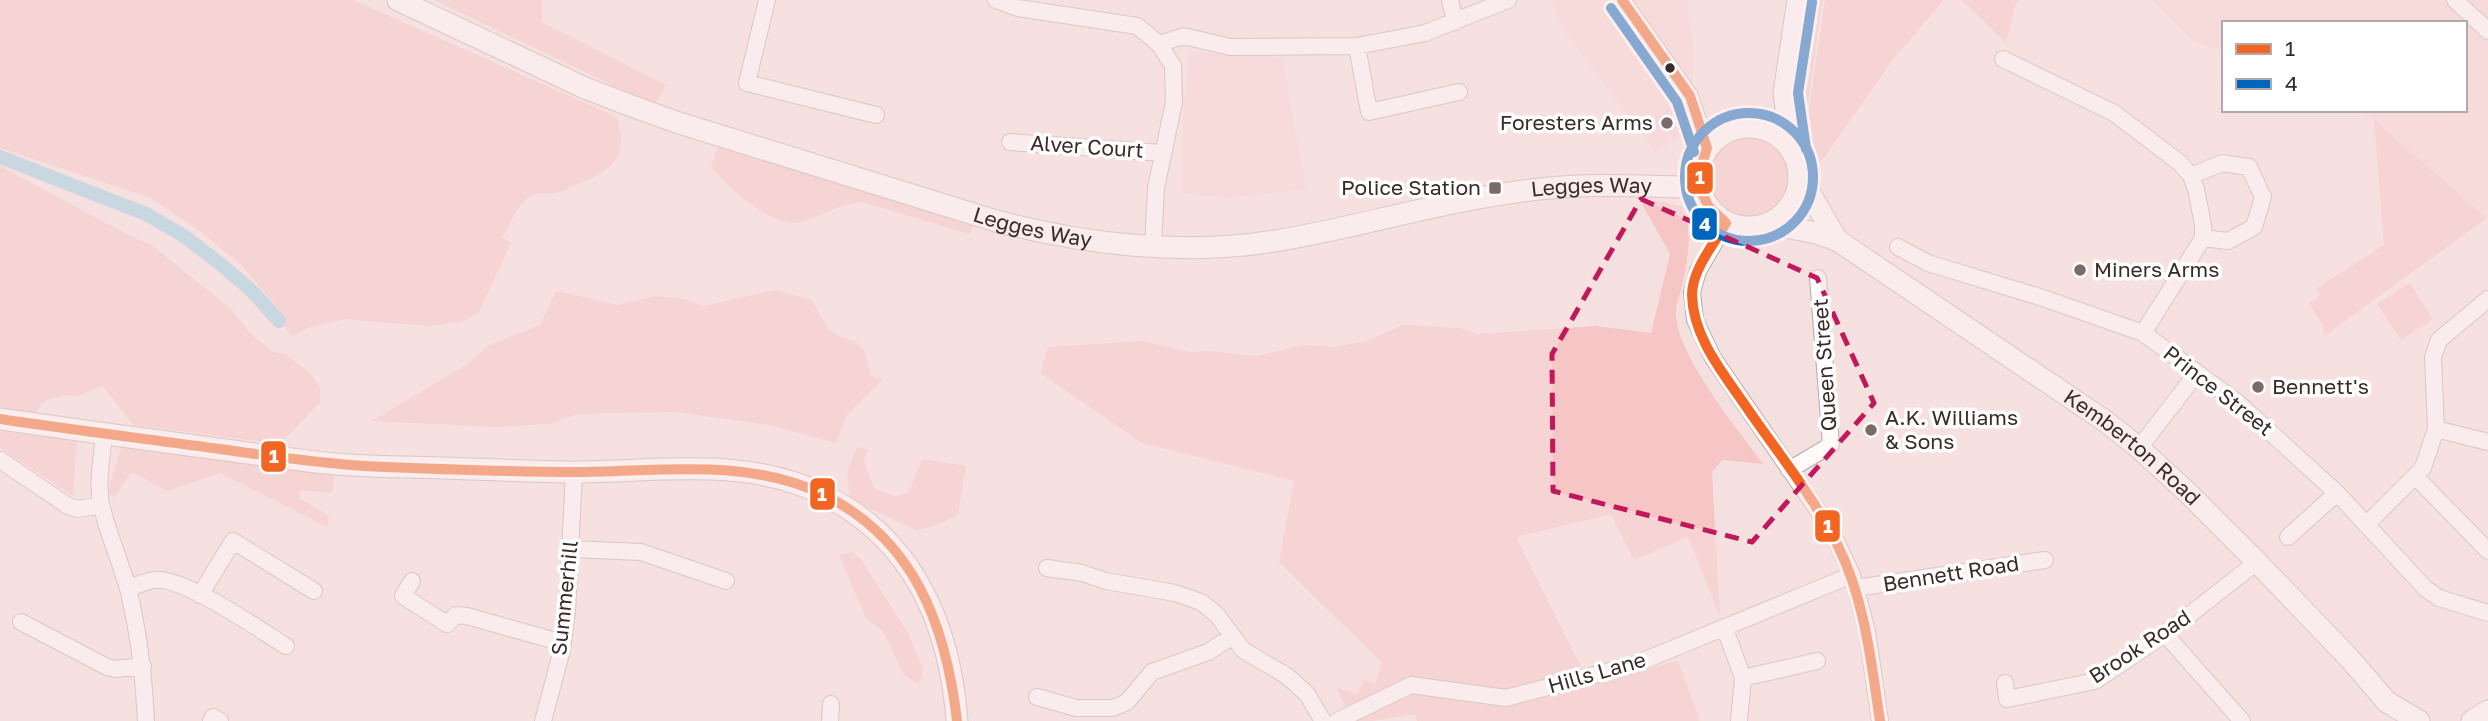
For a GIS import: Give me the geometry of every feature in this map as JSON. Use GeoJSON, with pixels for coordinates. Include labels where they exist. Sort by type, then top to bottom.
{"type":"FeatureCollection","features":[{"type":"Feature","properties":{"kind":"street","name":"Legges Way"},"geometry":{"type":"LineString","coordinates":[[398,0],[585,88],[676,122],[1026,228],[1115,243],[1212,247],[1273,242],[1472,199],[1549,188],[1699,187]]}},
{"type":"Feature","properties":{"kind":"street"},"geometry":{"type":"LineString","coordinates":[[767,0],[747,83],[852,101],[876,115]]}},
{"type":"Feature","properties":{"kind":"street"},"geometry":{"type":"LineString","coordinates":[[996,0],[1018,8],[1137,26],[1159,44],[1173,66],[1174,102],[1156,188],[1153,246]]}},
{"type":"Feature","properties":{"kind":"street"},"geometry":{"type":"LineString","coordinates":[[1450,0],[1455,22]]}},
{"type":"Feature","properties":{"kind":"street"},"geometry":{"type":"LineString","coordinates":[[1159,44],[1184,36],[1230,47],[1357,46],[1425,33],[1508,0]]}},
{"type":"Feature","properties":{"kind":"street"},"geometry":{"type":"LineString","coordinates":[[1622,0],[1690,96],[1707,148]]}},
{"type":"Feature","properties":{"kind":"street"},"geometry":{"type":"LineString","coordinates":[[1792,151],[1782,138],[1755,127],[1741,127],[1721,135],[1707,148],[1699,167],[1699,187],[1703,199],[1713,214],[1726,223],[1742,228],[1770,224],[1784,214],[1797,194],[1800,176],[1792,151],[1784,93],[1798,0]]}},
{"type":"Feature","properties":{"kind":"street"},"geometry":{"type":"LineString","coordinates":[[2455,0],[2488,31]]}},
{"type":"Feature","properties":{"kind":"street"},"geometry":{"type":"LineString","coordinates":[[1357,46],[1368,112],[1460,92]]}},
{"type":"Feature","properties":{"kind":"street"},"geometry":{"type":"LineString","coordinates":[[2003,59],[2114,113],[2180,163],[2191,176],[2203,225],[2203,238],[2143,333]]}},
{"type":"Feature","properties":{"kind":"street"},"geometry":{"type":"LineString","coordinates":[[1755,127],[1771,112],[1784,93]]}},
{"type":"Feature","properties":{"kind":"street","name":"Alver Court"},"geometry":{"type":"LineString","coordinates":[[1010,142],[1164,153]]}},
{"type":"Feature","properties":{"kind":"street"},"geometry":{"type":"LineString","coordinates":[[2191,176],[2222,163],[2249,167],[2263,197],[2254,227],[2228,241],[2203,238]]}},
{"type":"Feature","properties":{"kind":"street","name":"Kemberton Road"},"geometry":{"type":"LineString","coordinates":[[1800,176],[1837,240]]}},
{"type":"Feature","properties":{"kind":"street"},"geometry":{"type":"LineString","coordinates":[[1726,223],[1698,271],[1692,292],[1695,320],[1713,358],[1837,543],[1854,582],[1867,631],[1880,721]]}},
{"type":"Feature","properties":{"kind":"street","name":"Kemberton Road"},"geometry":{"type":"LineString","coordinates":[[1770,224],[1837,240],[2105,421],[2187,492],[2257,562],[2350,659],[2389,712],[2419,721]]}},
{"type":"Feature","properties":{"kind":"street","name":"Prince Street"},"geometry":{"type":"LineString","coordinates":[[1898,247],[1928,263],[2043,298],[2143,333],[2237,402],[2337,493],[2426,589],[2439,598],[2488,613]]}},
{"type":"Feature","properties":{"kind":"street","name":"Queen Street"},"geometry":{"type":"LineString","coordinates":[[1789,470],[1831,445],[1818,278]]}},
{"type":"Feature","properties":{"kind":"street"},"geometry":{"type":"LineString","coordinates":[[2366,525],[2423,468],[2436,429],[2433,357],[2439,341],[2488,299]]}},
{"type":"Feature","properties":{"kind":"street"},"geometry":{"type":"LineString","coordinates":[[2139,448],[2197,373]]}},
{"type":"Feature","properties":{"kind":"street"},"geometry":{"type":"LineString","coordinates":[[0,419],[337,464],[574,472],[722,469],[763,473],[797,483],[823,494],[861,516],[899,556],[917,581],[932,608],[944,639],[954,683],[957,721]]}},
{"type":"Feature","properties":{"kind":"street"},"geometry":{"type":"LineString","coordinates":[[2436,429],[2488,442]]}},
{"type":"Feature","properties":{"kind":"street"},"geometry":{"type":"LineString","coordinates":[[104,434],[100,490],[102,505],[128,589],[143,666],[146,721]]}},
{"type":"Feature","properties":{"kind":"street"},"geometry":{"type":"LineString","coordinates":[[0,460],[68,506],[78,509],[102,505]]}},
{"type":"Feature","properties":{"kind":"street","name":"Summerhill"},"geometry":{"type":"LineString","coordinates":[[543,721],[563,643],[572,549],[574,472]]}},
{"type":"Feature","properties":{"kind":"street"},"geometry":{"type":"LineString","coordinates":[[2415,476],[2485,542]]}},
{"type":"Feature","properties":{"kind":"street"},"geometry":{"type":"LineString","coordinates":[[2288,537],[2337,493]]}},
{"type":"Feature","properties":{"kind":"street"},"geometry":{"type":"LineString","coordinates":[[200,595],[233,541],[314,591]]}},
{"type":"Feature","properties":{"kind":"street"},"geometry":{"type":"LineString","coordinates":[[572,549],[641,552],[726,581]]}},
{"type":"Feature","properties":{"kind":"street","name":"Bennett Road"},"geometry":{"type":"LineString","coordinates":[[1854,582],[2045,560]]}},
{"type":"Feature","properties":{"kind":"street","name":"Brook Road"},"geometry":{"type":"LineString","coordinates":[[2007,699],[2095,681],[2165,634],[2257,562]]}},
{"type":"Feature","properties":{"kind":"street"},"geometry":{"type":"LineString","coordinates":[[1047,568],[1082,573],[1106,581],[1192,598],[1210,608],[1243,650],[1297,684],[1314,704],[1323,721]]}},
{"type":"Feature","properties":{"kind":"street"},"geometry":{"type":"LineString","coordinates":[[128,589],[155,580],[166,580],[200,595],[286,646]]}},
{"type":"Feature","properties":{"kind":"street"},"geometry":{"type":"LineString","coordinates":[[412,581],[403,596],[447,624],[456,615],[467,616],[563,643]]}},
{"type":"Feature","properties":{"kind":"street","name":"Hills Lane"},"geometry":{"type":"LineString","coordinates":[[1337,721],[1411,685],[1506,698],[1633,665],[1854,582]]}},
{"type":"Feature","properties":{"kind":"street"},"geometry":{"type":"LineString","coordinates":[[21,622],[107,667],[116,669],[143,666]]}},
{"type":"Feature","properties":{"kind":"street"},"geometry":{"type":"LineString","coordinates":[[1725,629],[1743,678],[1739,721]]}},
{"type":"Feature","properties":{"kind":"street"},"geometry":{"type":"LineString","coordinates":[[2165,634],[2242,721]]}},
{"type":"Feature","properties":{"kind":"street"},"geometry":{"type":"LineString","coordinates":[[1037,697],[1076,708],[1113,708],[1127,702],[1152,673],[1208,652],[1233,636]]}},
{"type":"Feature","properties":{"kind":"street"},"geometry":{"type":"LineString","coordinates":[[1743,678],[1817,661]]}},
{"type":"Feature","properties":{"kind":"street"},"geometry":{"type":"LineString","coordinates":[[830,721],[831,704]]}},
{"type":"Feature","properties":{"kind":"street"},"geometry":{"type":"LineString","coordinates":[[2472,721],[2488,711]]}},
{"type":"Feature","properties":{"kind":"street"},"geometry":{"type":"LineString","coordinates":[[211,721],[213,717],[220,721]]}},
{"type":"Feature","properties":{"kind":"highlighted area"},"geometry":{"type":"Polygon","coordinates":[[[1641,199],[1817,278],[1874,403],[1752,542],[1553,491],[1552,354],[1641,199]]]}},
{"type":"Feature","properties":{"kind":"shaded area"},"geometry":{"type":"Polygon","coordinates":[[[0,0],[353,0],[617,117],[621,141],[619,151],[610,166],[592,178],[555,193],[536,194],[525,201],[502,238],[511,243],[479,312],[462,322],[428,326],[345,319],[307,328],[292,337],[277,307],[241,265],[198,230],[151,198],[0,148],[0,0]]]}},
{"type":"Feature","properties":{"kind":"shaded area"},"geometry":{"type":"Polygon","coordinates":[[[434,0],[542,0],[542,22],[666,85],[654,105],[434,0]]]}},
{"type":"Feature","properties":{"kind":"shaded area"},"geometry":{"type":"Polygon","coordinates":[[[1552,0],[1686,0],[1695,55],[1687,130],[1656,153],[1560,25],[1552,0]]]}},
{"type":"Feature","properties":{"kind":"shaded area"},"geometry":{"type":"Polygon","coordinates":[[[1809,0],[1822,0],[1807,112],[1801,112],[1794,75],[1809,0]]]}},
{"type":"Feature","properties":{"kind":"shaded area"},"geometry":{"type":"Polygon","coordinates":[[[1825,0],[1944,0],[1894,58],[1814,172],[1808,114],[1825,0]]]}},
{"type":"Feature","properties":{"kind":"shaded area"},"geometry":{"type":"Polygon","coordinates":[[[1962,0],[2019,0],[2006,43],[1962,0]]]}},
{"type":"Feature","properties":{"kind":"shaded area"},"geometry":{"type":"Polygon","coordinates":[[[2153,0],[2488,0],[2488,218],[2374,120],[2360,112],[2467,112],[2467,21],[2222,21],[2222,51],[2194,41],[2153,0]]]}},
{"type":"Feature","properties":{"kind":"shaded area"},"geometry":{"type":"Polygon","coordinates":[[[1189,52],[1282,57],[1306,189],[1228,198],[1182,193],[1182,136],[1189,52]]]}},
{"type":"Feature","properties":{"kind":"shaded area"},"geometry":{"type":"Polygon","coordinates":[[[2374,120],[2487,218],[2324,336],[2323,325],[2309,303],[2320,296],[2316,289],[2384,245],[2374,120]]]}},
{"type":"Feature","properties":{"kind":"shaded area"},"geometry":{"type":"Polygon","coordinates":[[[1749,134],[1773,141],[1785,153],[1792,177],[1785,201],[1773,213],[1749,220],[1725,213],[1713,201],[1706,177],[1713,153],[1725,141],[1749,134]]]}},
{"type":"Feature","properties":{"kind":"shaded area"},"geometry":{"type":"Polygon","coordinates":[[[718,145],[976,221],[969,234],[863,202],[801,222],[778,219],[751,205],[711,167],[718,145]]]}},
{"type":"Feature","properties":{"kind":"shaded area"},"geometry":{"type":"Polygon","coordinates":[[[0,166],[153,246],[232,310],[251,334],[273,352],[285,354],[311,374],[320,388],[320,403],[280,444],[133,425],[103,386],[77,396],[64,395],[45,401],[34,413],[0,407],[0,166]]]}},
{"type":"Feature","properties":{"kind":"shaded area"},"geometry":{"type":"Polygon","coordinates":[[[1661,201],[1683,207],[1688,226],[1688,256],[1676,312],[1678,329],[1696,369],[1763,464],[1722,460],[1712,472],[1720,616],[1688,537],[1634,560],[1611,514],[1516,537],[1589,683],[1678,661],[1700,721],[1417,721],[1415,714],[1373,721],[1353,721],[1336,687],[1358,694],[1363,679],[1375,684],[1382,663],[1279,562],[1294,481],[1142,443],[1040,373],[1048,347],[1143,341],[1189,352],[1209,351],[1256,356],[1303,345],[1335,347],[1367,341],[1403,325],[1460,328],[1477,334],[1596,326],[1651,333],[1670,254],[1642,204],[1661,201]]]}},
{"type":"Feature","properties":{"kind":"shaded area"},"geometry":{"type":"Polygon","coordinates":[[[2410,283],[2433,319],[2401,340],[2377,304],[2410,283]]]}},
{"type":"Feature","properties":{"kind":"shaded area"},"geometry":{"type":"Polygon","coordinates":[[[775,290],[812,300],[828,329],[858,343],[864,351],[871,375],[882,380],[847,415],[836,443],[770,425],[675,412],[577,414],[550,424],[495,427],[372,421],[468,364],[489,345],[540,325],[556,291],[618,305],[655,296],[685,299],[703,306],[775,290]]]}},
{"type":"Feature","properties":{"kind":"shaded area"},"geometry":{"type":"Polygon","coordinates":[[[0,431],[77,441],[73,496],[0,448],[0,431]]]}},
{"type":"Feature","properties":{"kind":"shaded area"},"geometry":{"type":"Polygon","coordinates":[[[122,445],[335,474],[332,493],[301,490],[299,498],[329,516],[327,527],[220,473],[168,491],[131,472],[114,498],[108,491],[122,445]]]}},
{"type":"Feature","properties":{"kind":"shaded area"},"geometry":{"type":"Polygon","coordinates":[[[857,447],[868,450],[864,462],[874,488],[896,497],[909,492],[922,459],[966,466],[958,515],[932,527],[917,530],[850,500],[847,472],[857,447]]]}},
{"type":"Feature","properties":{"kind":"shaded area"},"geometry":{"type":"Polygon","coordinates":[[[853,552],[863,562],[908,633],[923,669],[919,685],[904,675],[883,631],[866,618],[839,555],[853,552]]]}},
{"type":"Feature","properties":{"kind":"waterway"},"geometry":{"type":"LineString","coordinates":[[0,157],[146,214],[184,236],[252,291],[279,321]]}},
{"type":"Feature","properties":{"kind":"transit line","name":"1"},"geometry":{"type":"LineString","coordinates":[[1622,0],[1690,96],[1707,148],[1700,171],[1700,190],[1709,207],[1726,223],[1700,267],[1693,286],[1692,295],[1698,326],[1711,355],[1807,493],[1838,546],[1861,610],[1880,721]]}},
{"type":"Feature","properties":{"kind":"transit line","name":"4"},"geometry":{"type":"LineString","coordinates":[[1806,149],[1798,93],[1812,2]]}},
{"type":"Feature","properties":{"kind":"transit line","name":"4"},"geometry":{"type":"LineString","coordinates":[[1611,8],[1677,102],[1694,152]]}},
{"type":"Feature","properties":{"kind":"transit line","name":"4"},"geometry":{"type":"LineString","coordinates":[[1749,113],[1774,117],[1795,131],[1809,152],[1813,177],[1809,202],[1795,223],[1774,237],[1749,241],[1724,237],[1703,223],[1689,202],[1685,177],[1689,152],[1703,131],[1724,117],[1749,113]]}},
{"type":"Feature","properties":{"kind":"transit line","name":"1"},"geometry":{"type":"LineString","coordinates":[[0,419],[346,465],[549,472],[700,469],[762,475],[793,482],[854,512],[880,535],[902,560],[920,588],[934,619],[952,685],[957,721]]}},
{"type":"Feature","properties":{"kind":"place","name":"Foresters Arms"},"geometry":{"type":"Point","coordinates":[1667,123]}},
{"type":"Feature","properties":{"kind":"place","name":"Police Station"},"geometry":{"type":"Point","coordinates":[1495,188]}},
{"type":"Feature","properties":{"kind":"place","name":"Miners Arms"},"geometry":{"type":"Point","coordinates":[2080,270]}},
{"type":"Feature","properties":{"kind":"place","name":"Bennett's"},"geometry":{"type":"Point","coordinates":[2258,387]}},
{"type":"Feature","properties":{"kind":"place","name":"A.K. Williams & Sons"},"geometry":{"type":"Point","coordinates":[1871,430]}}]}
